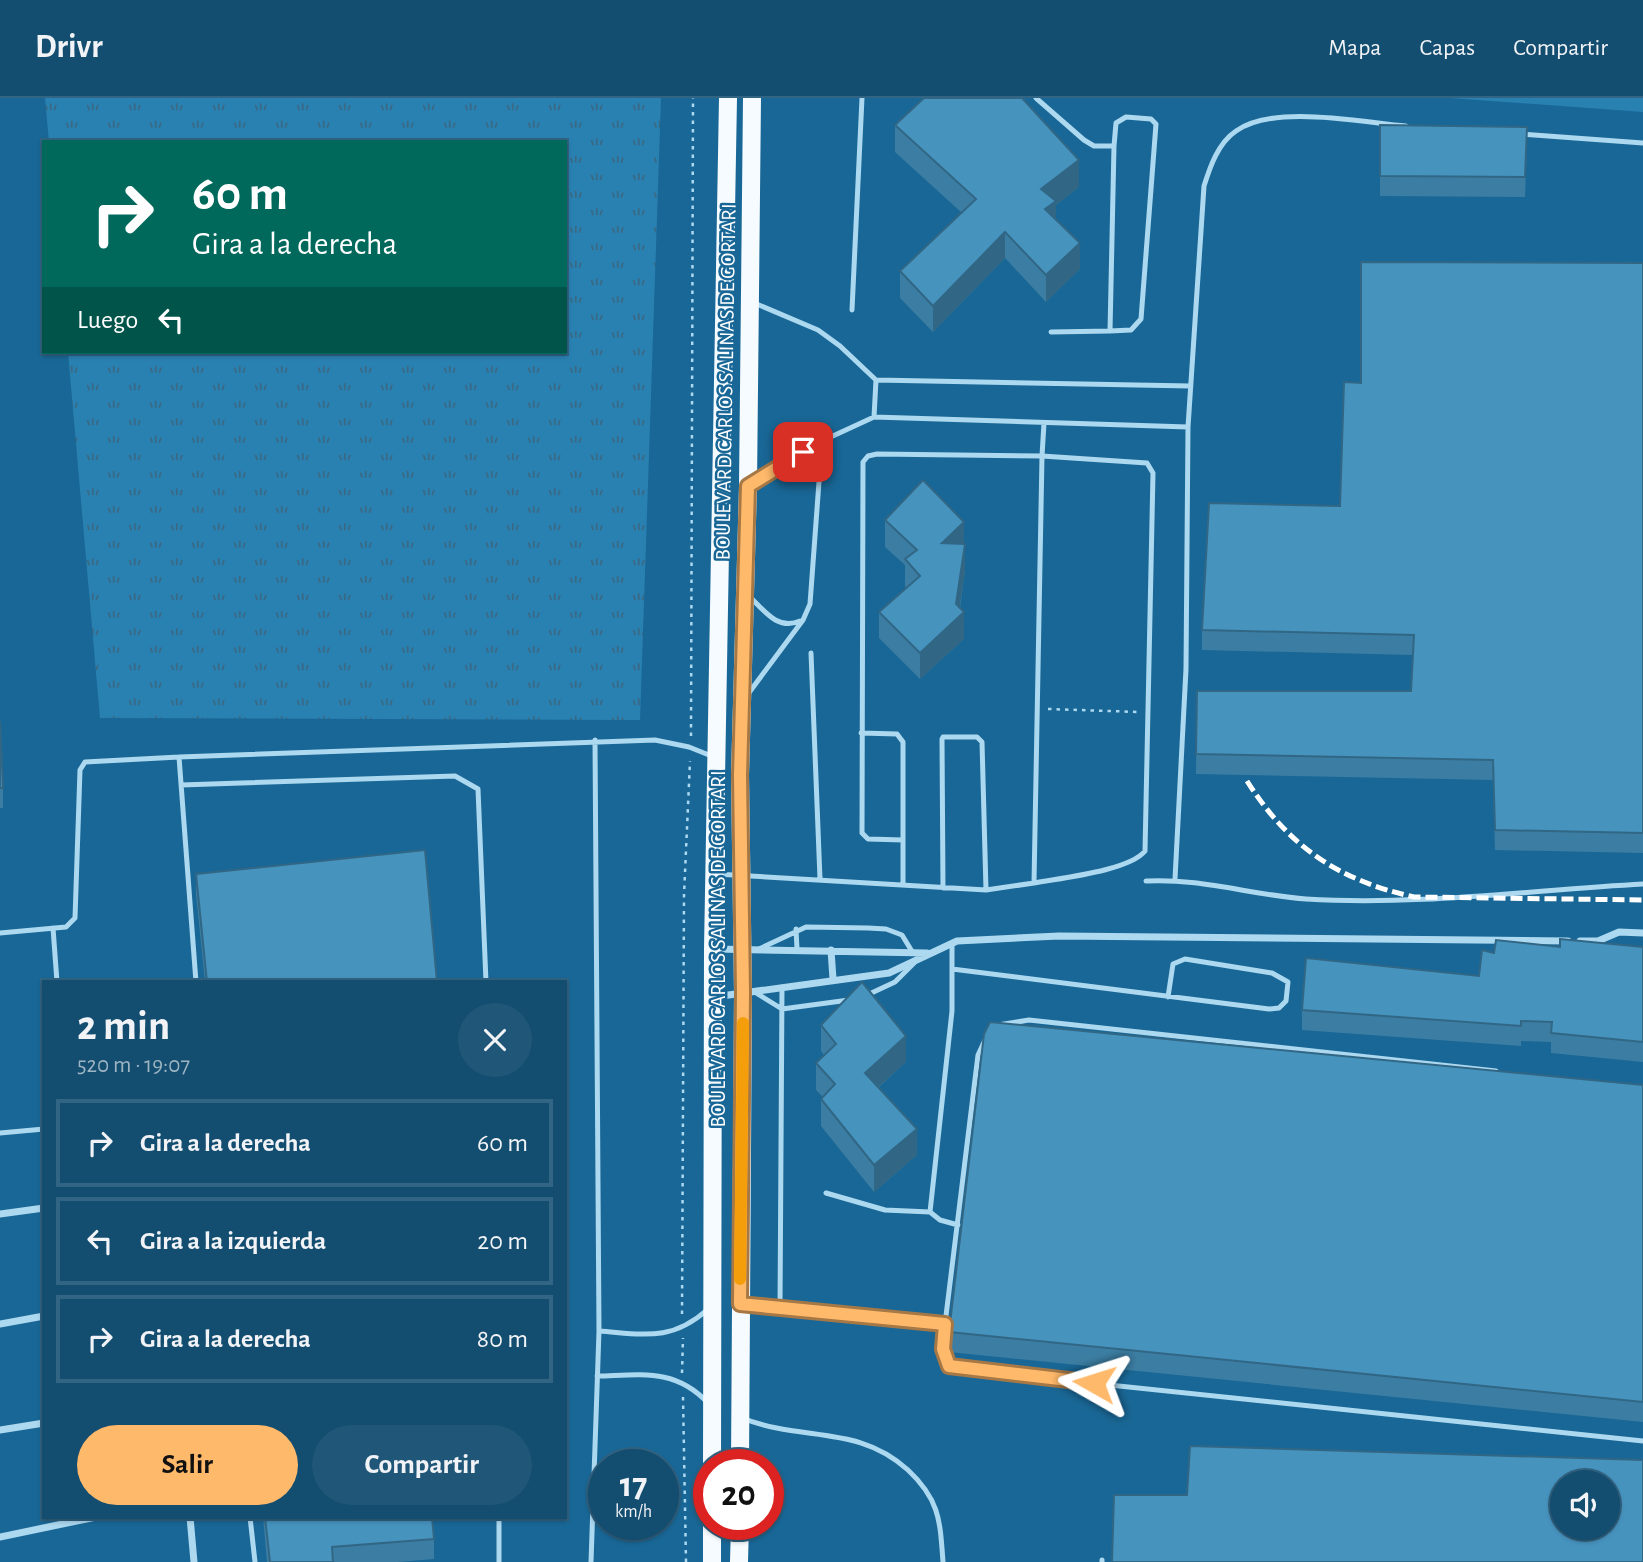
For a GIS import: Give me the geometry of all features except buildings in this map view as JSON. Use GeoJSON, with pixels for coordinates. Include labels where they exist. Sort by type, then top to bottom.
{"type":"FeatureCollection","features":[{"type":"Feature","properties":{"kind":"main road","name":"BOULEVARD CARLOS SALINAS DE GORTARI"},"geometry":{"type":"LineString","coordinates":[[712,1449],[715,758],[728,98]]}},
{"type":"Feature","properties":{"kind":"main road","name":"BOULEVARD CARLOS SALINAS DE GORTARI"},"geometry":{"type":"LineString","coordinates":[[740,1449],[740,1304],[751,948],[743,876],[740,775],[748,486],[752,98]]}},
{"type":"Feature","properties":{"kind":"main road"},"geometry":{"type":"LineString","coordinates":[[712,1540],[712,1562]]}},
{"type":"Feature","properties":{"kind":"main road"},"geometry":{"type":"LineString","coordinates":[[739,1562],[740,1540]]}},
{"type":"Feature","properties":{"kind":"street"},"geometry":{"type":"LineString","coordinates":[[714,998],[832,979],[889,973],[952,943],[1059,936],[1598,942],[1619,932],[1643,933]]}},
{"type":"Feature","properties":{"kind":"street"},"geometry":{"type":"LineString","coordinates":[[1598,942],[1606,947]]}},
{"type":"Feature","properties":{"kind":"street"},"geometry":{"type":"LineString","coordinates":[[713,949],[927,953]]}},
{"type":"Feature","properties":{"kind":"street"},"geometry":{"type":"LineString","coordinates":[[831,950],[832,979]]}},
{"type":"Feature","properties":{"kind":"street"},"geometry":{"type":"LineString","coordinates":[[0,1213],[42,1208]]}},
{"type":"Feature","properties":{"kind":"street"},"geometry":{"type":"LineString","coordinates":[[0,1324],[42,1316]]}},
{"type":"Feature","properties":{"kind":"street"},"geometry":{"type":"LineString","coordinates":[[0,1430],[42,1423]]}},
{"type":"Feature","properties":{"kind":"street"},"geometry":{"type":"LineString","coordinates":[[0,1536],[86,1519]]}},
{"type":"Feature","properties":{"kind":"street"},"geometry":{"type":"LineString","coordinates":[[190,1519],[194,1562]]}},
{"type":"Feature","properties":{"kind":"lane"},"geometry":{"type":"LineString","coordinates":[[852,310],[862,98]]}},
{"type":"Feature","properties":{"kind":"lane"},"geometry":{"type":"LineString","coordinates":[[1036,98],[1084,141],[1094,146],[1114,146]]}},
{"type":"Feature","properties":{"kind":"lane"},"geometry":{"type":"LineString","coordinates":[[1175,879],[1186,669],[1188,426],[1204,186],[1214,158],[1234,132],[1258,120],[1290,117],[1412,126]]}},
{"type":"Feature","properties":{"kind":"lane"},"geometry":{"type":"LineString","coordinates":[[1051,332],[1110,331],[1131,330],[1141,319],[1156,124],[1151,119],[1122,119],[1116,123],[1110,331]]}},
{"type":"Feature","properties":{"kind":"lane"},"geometry":{"type":"LineString","coordinates":[[1507,133],[1643,143]]}},
{"type":"Feature","properties":{"kind":"lane"},"geometry":{"type":"LineString","coordinates":[[751,302],[818,330],[840,346],[876,380],[1190,386]]}},
{"type":"Feature","properties":{"kind":"lane"},"geometry":{"type":"LineString","coordinates":[[874,417],[876,380]]}},
{"type":"Feature","properties":{"kind":"lane"},"geometry":{"type":"LineString","coordinates":[[748,486],[822,441],[874,417],[1188,426]]}},
{"type":"Feature","properties":{"kind":"lane"},"geometry":{"type":"LineString","coordinates":[[1034,883],[1044,423]]}},
{"type":"Feature","properties":{"kind":"lane"},"geometry":{"type":"LineString","coordinates":[[743,701],[803,620],[810,604],[822,441]]}},
{"type":"Feature","properties":{"kind":"lane"},"geometry":{"type":"LineString","coordinates":[[716,874],[986,890],[1115,866],[1141,856],[1145,851],[1150,467],[1142,461],[1042,456],[877,454],[868,456],[863,462],[863,835],[867,839],[903,841]]}},
{"type":"Feature","properties":{"kind":"lane"},"geometry":{"type":"LineString","coordinates":[[746,592],[779,623],[785,625],[803,620]]}},
{"type":"Feature","properties":{"kind":"lane"},"geometry":{"type":"LineString","coordinates":[[811,653],[820,879]]}},
{"type":"Feature","properties":{"kind":"lane"},"geometry":{"type":"LineString","coordinates":[[861,733],[893,734],[902,738],[903,885]]}},
{"type":"Feature","properties":{"kind":"lane"},"geometry":{"type":"LineString","coordinates":[[943,888],[942,739],[974,736],[982,742],[986,890]]}},
{"type":"Feature","properties":{"kind":"lane"},"geometry":{"type":"LineString","coordinates":[[591,1562],[599,1331],[595,740]]}},
{"type":"Feature","properties":{"kind":"lane"},"geometry":{"type":"LineString","coordinates":[[0,933],[69,925],[77,912],[80,770],[83,764],[92,760],[595,740],[660,740],[715,758]]}},
{"type":"Feature","properties":{"kind":"lane"},"geometry":{"type":"LineString","coordinates":[[179,757],[196,980]]}},
{"type":"Feature","properties":{"kind":"lane"},"geometry":{"type":"LineString","coordinates":[[181,785],[456,776],[478,789],[486,980]]}},
{"type":"Feature","properties":{"kind":"lane"},"geometry":{"type":"LineString","coordinates":[[1146,881],[1175,879],[1305,899],[1436,898],[1643,884]]}},
{"type":"Feature","properties":{"kind":"lane"},"geometry":{"type":"LineString","coordinates":[[53,928],[57,980]]}},
{"type":"Feature","properties":{"kind":"lane"},"geometry":{"type":"LineString","coordinates":[[796,929],[797,949]]}},
{"type":"Feature","properties":{"kind":"lane"},"geometry":{"type":"LineString","coordinates":[[748,992],[782,1009],[856,999],[879,992],[895,982],[914,963],[913,952],[902,935],[886,929],[796,929],[751,948]]}},
{"type":"Feature","properties":{"kind":"lane"},"geometry":{"type":"LineString","coordinates":[[930,1212],[952,1011],[952,943]]}},
{"type":"Feature","properties":{"kind":"lane"},"geometry":{"type":"LineString","coordinates":[[952,969],[1168,997],[1269,1009],[1279,1007],[1286,1001],[1288,982],[1272,973],[1185,959],[1173,964],[1168,997]]}},
{"type":"Feature","properties":{"kind":"lane"},"geometry":{"type":"LineString","coordinates":[[780,1308],[782,987]]}},
{"type":"Feature","properties":{"kind":"lane"},"geometry":{"type":"LineString","coordinates":[[1511,1073],[1013,1020],[996,1026],[985,1038],[978,1055],[945,1324],[944,1361],[957,1369],[1643,1441]]}},
{"type":"Feature","properties":{"kind":"lane"},"geometry":{"type":"LineString","coordinates":[[0,1133],[42,1129]]}},
{"type":"Feature","properties":{"kind":"lane"},"geometry":{"type":"LineString","coordinates":[[826,1194],[885,1210],[930,1212],[940,1220],[958,1225]]}},
{"type":"Feature","properties":{"kind":"lane"},"geometry":{"type":"LineString","coordinates":[[740,1304],[945,1324]]}},
{"type":"Feature","properties":{"kind":"lane"},"geometry":{"type":"LineString","coordinates":[[599,1331],[659,1335],[682,1328],[712,1306]]}},
{"type":"Feature","properties":{"kind":"lane"},"geometry":{"type":"LineString","coordinates":[[597,1376],[657,1375],[682,1382],[695,1390],[712,1408]]}},
{"type":"Feature","properties":{"kind":"lane"},"geometry":{"type":"LineString","coordinates":[[741,1417],[779,1430],[866,1442],[897,1459],[935,1502],[940,1520],[943,1562]]}},
{"type":"Feature","properties":{"kind":"lane"},"geometry":{"type":"LineString","coordinates":[[250,1519],[255,1562]]}},
{"type":"Feature","properties":{"kind":"lane"},"geometry":{"type":"LineString","coordinates":[[499,1519],[499,1562]]}},
{"type":"Feature","properties":{"kind":"path"},"geometry":{"type":"LineString","coordinates":[[686,1562],[682,1382],[684,895],[691,748],[693,98]]}},
{"type":"Feature","properties":{"kind":"path"},"geometry":{"type":"LineString","coordinates":[[1037,708],[1148,712]]}},
{"type":"Feature","properties":{"kind":"green space"},"geometry":{"type":"Polygon","coordinates":[[[45,98],[661,98],[640,720],[100,718],[68,354],[567,354],[567,140],[49,140],[45,98]]]}},
{"type":"Feature","properties":{"kind":"green space"},"geometry":{"type":"Polygon","coordinates":[[[1450,98],[1643,98],[1643,112],[1450,98]]]}},
{"type":"Feature","properties":{"kind":"railway"},"geometry":{"type":"LineString","coordinates":[[1247,781],[1280,825],[1298,842],[1339,870],[1387,890],[1414,897],[1643,900]]}},
{"type":"Feature","properties":{"kind":"slow traffic"},"geometry":{"type":"LineString","coordinates":[[740,1279],[743,1023]]}},
{"type":"Feature","properties":{"kind":"route"},"geometry":{"type":"LineString","coordinates":[[803,452],[748,486],[740,775],[743,993],[740,1304],[945,1324],[944,1361],[949,1366],[1094,1383]]}}]}
